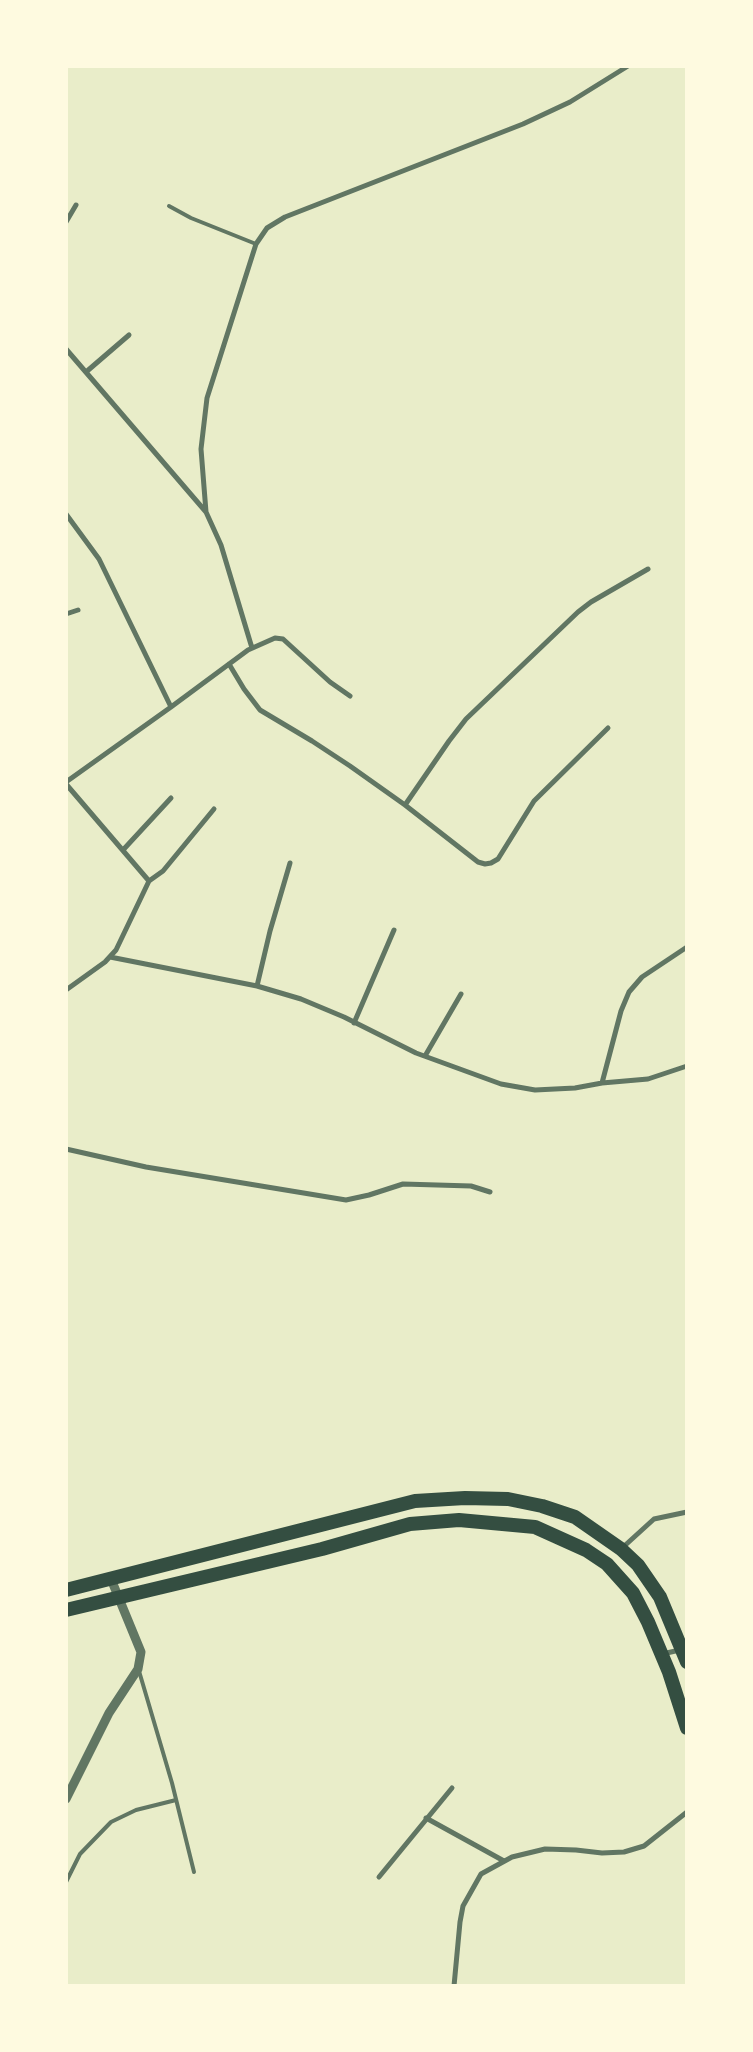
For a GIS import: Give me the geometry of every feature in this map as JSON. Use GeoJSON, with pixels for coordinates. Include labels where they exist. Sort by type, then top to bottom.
{"type":"FeatureCollection","features":[{"type":"Feature","properties":{"kind":"highway"},"geometry":{"type":"LineString","coordinates":[[66,1590],[414,1501],[508,1498],[542,1506],[574,1517],[620,1549],[638,1565],[660,1597],[685,1653]]}},
{"type":"Feature","properties":{"kind":"highway"},"geometry":{"type":"LineString","coordinates":[[66,1610],[322,1549],[410,1524],[459,1520],[535,1526],[586,1550],[607,1564],[633,1593],[662,1654],[687,1728]]}},
{"type":"Feature","properties":{"kind":"street"},"geometry":{"type":"LineString","coordinates":[[206,512],[201,449],[207,398],[256,244],[266,228],[278,220],[523,124],[570,102],[628,66]]}},
{"type":"Feature","properties":{"kind":"street"},"geometry":{"type":"LineString","coordinates":[[66,222],[76,205]]}},
{"type":"Feature","properties":{"kind":"street"},"geometry":{"type":"LineString","coordinates":[[86,372],[129,335]]}},
{"type":"Feature","properties":{"kind":"street"},"geometry":{"type":"LineString","coordinates":[[66,349],[206,512],[221,546],[252,648]]}},
{"type":"Feature","properties":{"kind":"street"},"geometry":{"type":"LineString","coordinates":[[66,514],[99,559],[171,707]]}},
{"type":"Feature","properties":{"kind":"street"},"geometry":{"type":"LineString","coordinates":[[405,805],[466,719],[578,612],[591,602],[648,569]]}},
{"type":"Feature","properties":{"kind":"street"},"geometry":{"type":"LineString","coordinates":[[66,614],[78,610]]}},
{"type":"Feature","properties":{"kind":"street"},"geometry":{"type":"LineString","coordinates":[[149,881],[66,783],[252,648],[275,638],[284,639],[330,682],[350,696]]}},
{"type":"Feature","properties":{"kind":"street"},"geometry":{"type":"LineString","coordinates":[[229,664],[244,689],[260,710],[312,741],[405,805],[478,862],[485,864],[498,859],[534,802],[608,728]]}},
{"type":"Feature","properties":{"kind":"street"},"geometry":{"type":"LineString","coordinates":[[124,850],[171,798]]}},
{"type":"Feature","properties":{"kind":"street"},"geometry":{"type":"LineString","coordinates":[[66,990],[116,950],[149,881],[163,871],[214,809]]}},
{"type":"Feature","properties":{"kind":"street"},"geometry":{"type":"LineString","coordinates":[[257,986],[270,931],[290,863]]}},
{"type":"Feature","properties":{"kind":"street"},"geometry":{"type":"LineString","coordinates":[[354,1022],[394,930]]}},
{"type":"Feature","properties":{"kind":"street"},"geometry":{"type":"LineString","coordinates":[[602,1083],[622,1011],[630,992],[642,977],[687,947]]}},
{"type":"Feature","properties":{"kind":"street"},"geometry":{"type":"LineString","coordinates":[[110,956],[257,986],[301,1000],[354,1022],[425,1056],[501,1084],[535,1090],[575,1088],[648,1078],[687,1066]]}},
{"type":"Feature","properties":{"kind":"street"},"geometry":{"type":"LineString","coordinates":[[425,1056],[460,994]]}},
{"type":"Feature","properties":{"kind":"street"},"geometry":{"type":"LineString","coordinates":[[66,1149],[146,1167],[346,1200],[403,1184],[471,1186],[490,1192]]}},
{"type":"Feature","properties":{"kind":"street"},"geometry":{"type":"LineString","coordinates":[[620,1549],[654,1519],[687,1512]]}},
{"type":"Feature","properties":{"kind":"street"},"geometry":{"type":"LineString","coordinates":[[66,1799],[109,1714],[138,1669],[141,1652],[111,1579]]}},
{"type":"Feature","properties":{"kind":"street"},"geometry":{"type":"LineString","coordinates":[[662,1654],[685,1653]]}},
{"type":"Feature","properties":{"kind":"street"},"geometry":{"type":"LineString","coordinates":[[379,1877],[452,1788]]}},
{"type":"Feature","properties":{"kind":"street"},"geometry":{"type":"LineString","coordinates":[[454,1986],[463,1906],[482,1874],[512,1857],[545,1849],[602,1853],[624,1852],[644,1846],[687,1812]]}},
{"type":"Feature","properties":{"kind":"street"},"geometry":{"type":"LineString","coordinates":[[426,1818],[504,1861]]}},
{"type":"Feature","properties":{"kind":"lane"},"geometry":{"type":"LineString","coordinates":[[170,206],[191,218],[256,244]]}},
{"type":"Feature","properties":{"kind":"lane"},"geometry":{"type":"LineString","coordinates":[[138,1669],[176,1800],[194,1872]]}},
{"type":"Feature","properties":{"kind":"lane"},"geometry":{"type":"LineString","coordinates":[[66,1882],[80,1854],[111,1822],[136,1810],[176,1800]]}}]}
